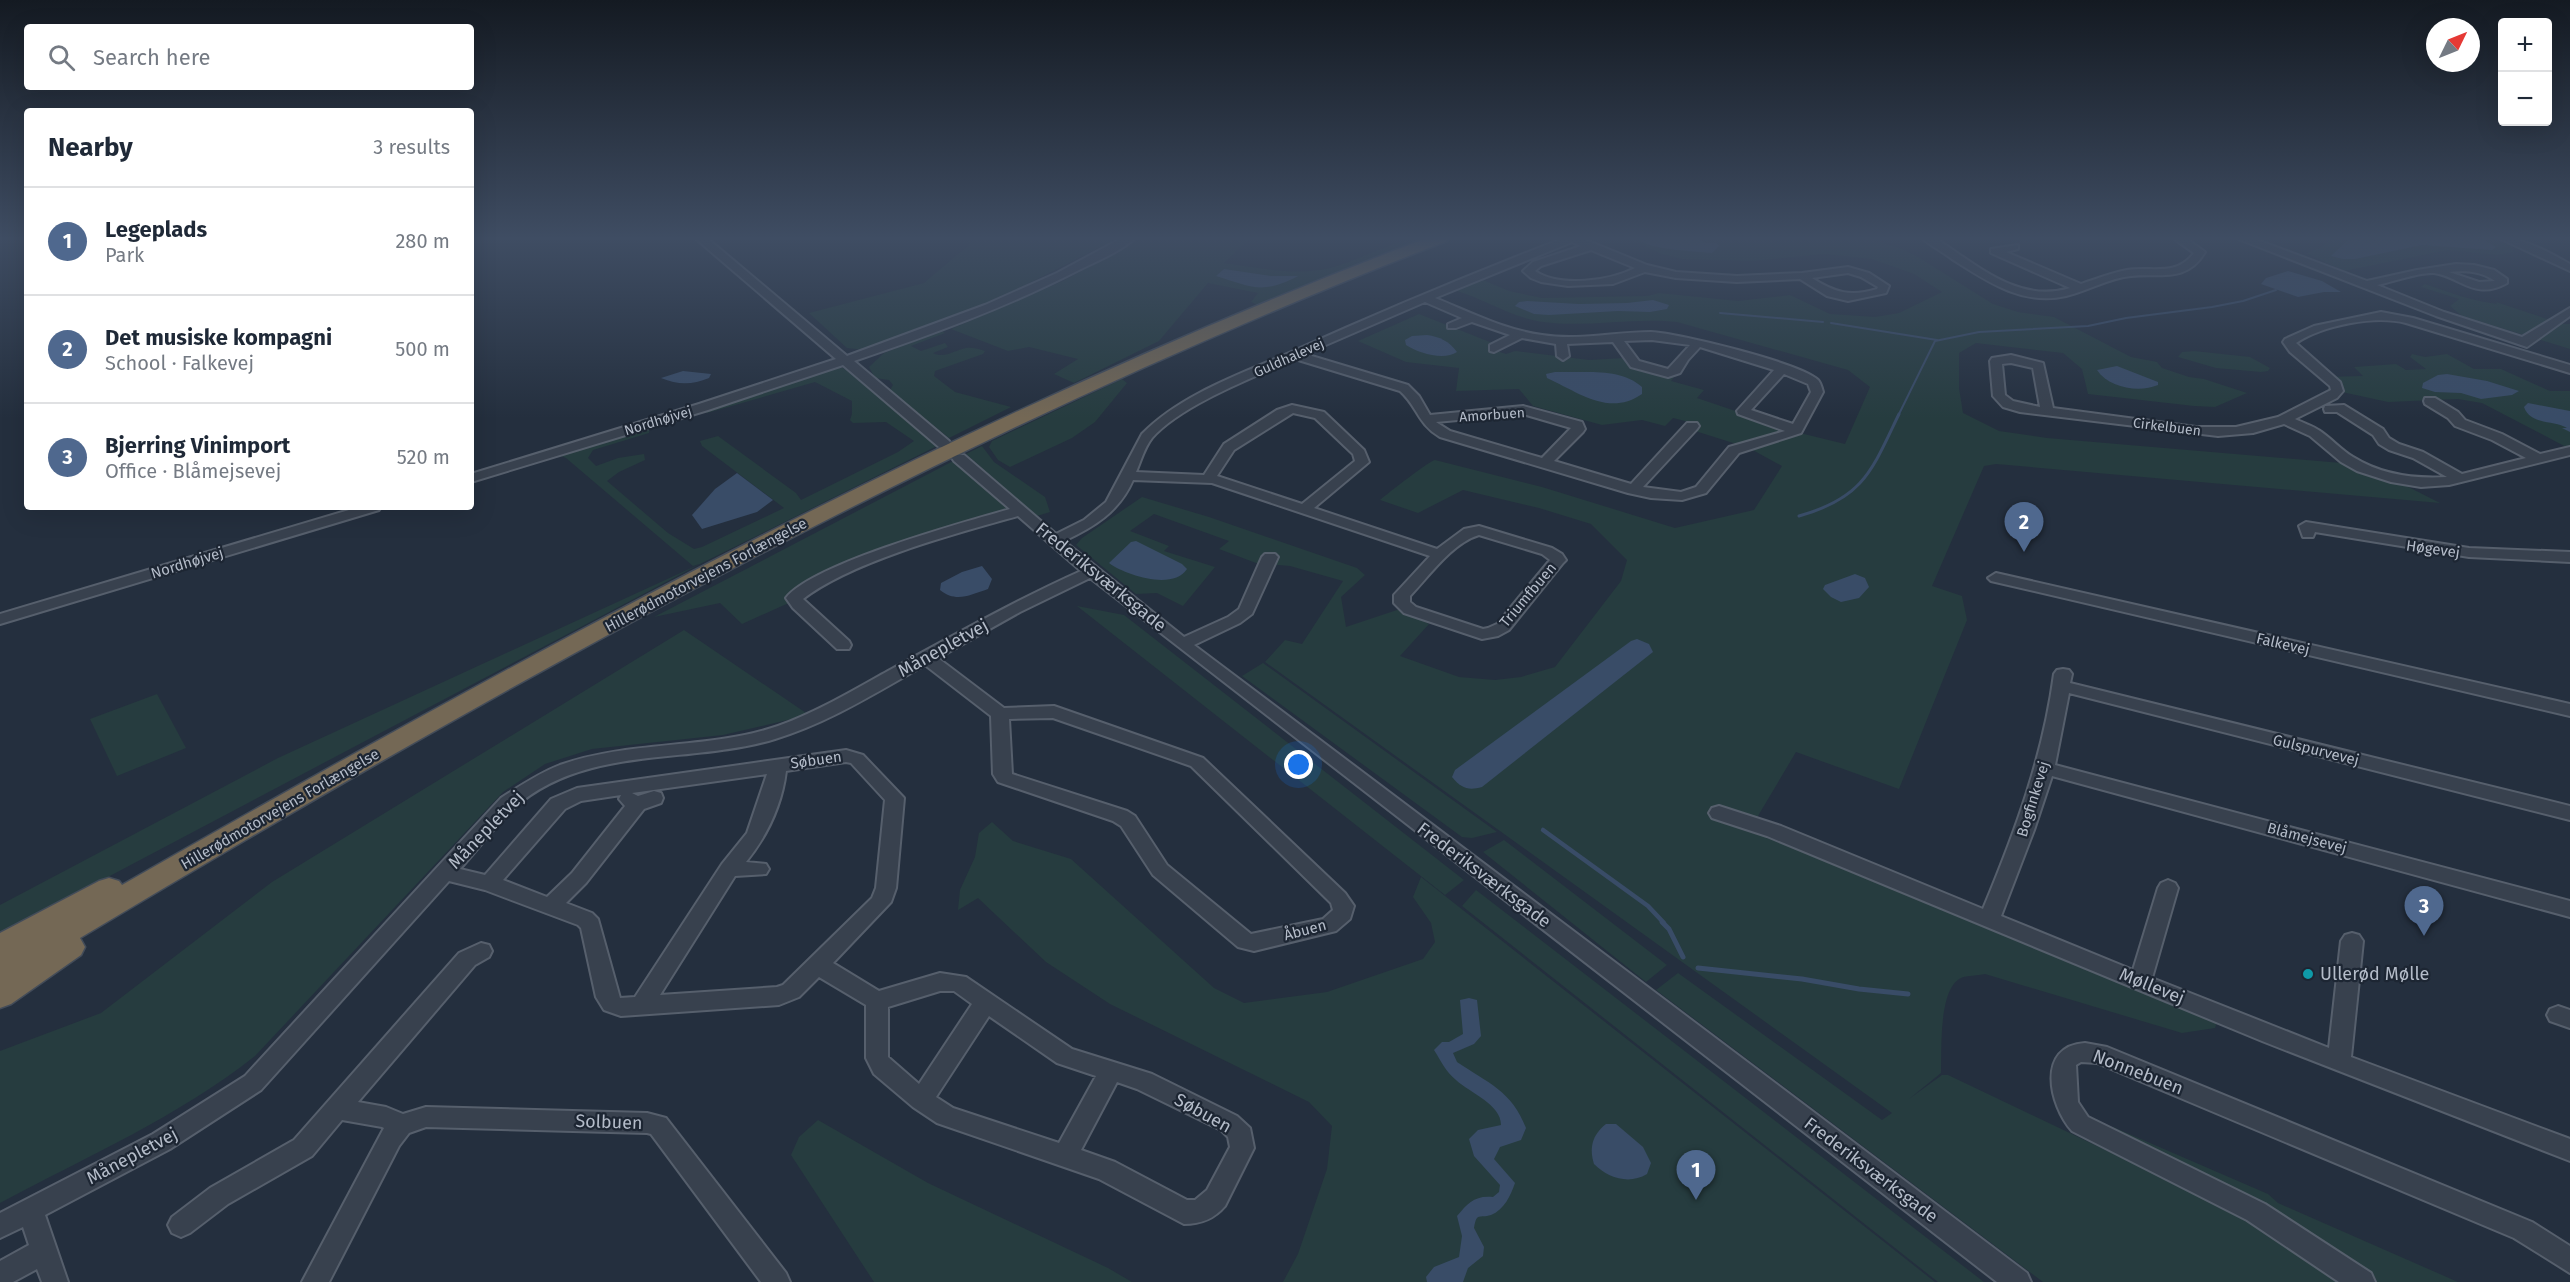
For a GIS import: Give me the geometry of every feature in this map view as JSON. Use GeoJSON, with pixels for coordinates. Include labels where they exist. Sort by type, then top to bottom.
{"type":"FeatureCollection","features":[{"type":"Feature","properties":{"kind":"highway","name":"Hillerødmotorvejens Forlængelse"},"geometry":{"type":"LineString","coordinates":[[0,971],[499,685],[799,526],[1065,396],[1290,298]]}},
{"type":"Feature","properties":{"kind":"highway"},"geometry":{"type":"LineString","coordinates":[[0,995],[127,911],[458,716],[499,685]]}},
{"type":"Feature","properties":{"kind":"highway"},"geometry":{"type":"LineString","coordinates":[[0,947],[313,781],[366,760]]}},
{"type":"Feature","properties":{"kind":"street"},"geometry":{"type":"LineString","coordinates":[[771,298],[944,444]]}},
{"type":"Feature","properties":{"kind":"street","name":"Nordhøjvej"},"geometry":{"type":"LineString","coordinates":[[474,477],[845,361],[1013,298]]}},
{"type":"Feature","properties":{"kind":"street"},"geometry":{"type":"LineString","coordinates":[[1425,298],[1565,350],[1616,338],[1669,338],[1798,374],[1813,382],[1817,392],[1796,430],[1743,411],[1781,375]]}},
{"type":"Feature","properties":{"kind":"street","name":"Guldhalevej"},"geometry":{"type":"LineString","coordinates":[[1054,540],[1100,515],[1118,496],[1144,438],[1166,420],[1195,402],[1425,298]]}},
{"type":"Feature","properties":{"kind":"street"},"geometry":{"type":"LineString","coordinates":[[2398,298],[2570,357]]}},
{"type":"Feature","properties":{"kind":"street"},"geometry":{"type":"LineString","coordinates":[[2523,342],[2570,311]]}},
{"type":"Feature","properties":{"kind":"street"},"geometry":{"type":"LineString","coordinates":[[2423,324],[2440,314]]}},
{"type":"Feature","properties":{"kind":"street"},"geometry":{"type":"LineString","coordinates":[[1452,326],[1473,316]]}},
{"type":"Feature","properties":{"kind":"street","name":"Cirkelbuen"},"geometry":{"type":"LineString","coordinates":[[2047,411],[2039,366],[2011,359],[1996,361],[1999,396],[2002,400],[2020,408],[2224,433],[2258,429],[2285,419],[2333,395],[2338,388],[2290,346],[2289,342],[2293,338],[2371,316],[2393,316],[2570,369]]}},
{"type":"Feature","properties":{"kind":"street"},"geometry":{"type":"LineString","coordinates":[[1494,348],[1521,334]]}},
{"type":"Feature","properties":{"kind":"street"},"geometry":{"type":"LineString","coordinates":[[1616,338],[1635,364],[1668,373],[1674,373],[1680,368],[1682,360],[1697,344]]}},
{"type":"Feature","properties":{"kind":"street","name":"Amorbuen"},"geometry":{"type":"LineString","coordinates":[[1295,355],[1404,388],[1412,394],[1425,419],[1445,434],[1634,490],[1668,497],[1693,494],[1701,490],[1734,450],[1755,442],[1785,436],[1796,430]]}},
{"type":"Feature","properties":{"kind":"street"},"geometry":{"type":"LineString","coordinates":[[2430,401],[2466,426],[2497,437],[2537,458]]}},
{"type":"Feature","properties":{"kind":"street"},"geometry":{"type":"LineString","coordinates":[[2330,410],[2339,408],[2378,432],[2384,441],[2394,447],[2418,455],[2459,478]]}},
{"type":"Feature","properties":{"kind":"street"},"geometry":{"type":"LineString","coordinates":[[1209,478],[1229,447],[1282,413],[1300,409],[1319,415],[1359,453],[1362,462],[1304,509]]}},
{"type":"Feature","properties":{"kind":"street","name":"Amorbuen"},"geometry":{"type":"LineString","coordinates":[[1425,419],[1523,410],[1577,425],[1578,429],[1545,463]]}},
{"type":"Feature","properties":{"kind":"street"},"geometry":{"type":"LineString","coordinates":[[2285,419],[2314,433],[2346,459],[2370,471],[2396,479],[2421,483],[2459,478],[2570,450]]}},
{"type":"Feature","properties":{"kind":"street"},"geometry":{"type":"LineString","coordinates":[[1634,490],[1690,427],[1673,425]]}},
{"type":"Feature","properties":{"kind":"street","name":"Frederiksværksgade"},"geometry":{"type":"LineString","coordinates":[[959,458],[1091,572],[1182,644],[2018,1282]]}},
{"type":"Feature","properties":{"kind":"street"},"geometry":{"type":"LineString","coordinates":[[1128,475],[1209,478],[1441,555]]}},
{"type":"Feature","properties":{"kind":"street","name":"Nordhøjvej"},"geometry":{"type":"LineString","coordinates":[[0,619],[364,510]]}},
{"type":"Feature","properties":{"kind":"street"},"geometry":{"type":"LineString","coordinates":[[843,645],[799,605],[794,598],[802,590],[861,564],[954,531],[1022,511]]}},
{"type":"Feature","properties":{"kind":"street","name":"Høgevej"},"geometry":{"type":"LineString","coordinates":[[2308,534],[2306,526],[2459,553],[2505,557],[2570,557]]}},
{"type":"Feature","properties":{"kind":"street","name":"Triumfbuen"},"geometry":{"type":"LineString","coordinates":[[1479,530],[1547,551],[1557,556],[1558,560],[1503,627],[1492,633],[1482,634],[1410,610],[1402,603],[1402,596],[1441,555],[1467,532],[1479,530]]}},
{"type":"Feature","properties":{"kind":"street"},"geometry":{"type":"LineString","coordinates":[[1182,644],[1234,620],[1246,611],[1270,557]]}},
{"type":"Feature","properties":{"kind":"street","name":"Månepletvej"},"geometry":{"type":"LineString","coordinates":[[0,1226],[188,1127],[224,1105],[253,1083],[508,803],[541,779],[561,770],[602,758],[746,741],[771,735],[817,717],[1045,592],[1091,572]]}},
{"type":"Feature","properties":{"kind":"street","name":"Falkevej"},"geometry":{"type":"LineString","coordinates":[[1996,578],[2570,710]]}},
{"type":"Feature","properties":{"kind":"street"},"geometry":{"type":"LineString","coordinates":[[926,657],[1000,714]]}},
{"type":"Feature","properties":{"kind":"street","name":"Bogfinkevej"},"geometry":{"type":"LineString","coordinates":[[1989,920],[2031,813],[2044,768],[2062,680]]}},
{"type":"Feature","properties":{"kind":"street","name":"Gulspurvevej"},"geometry":{"type":"LineString","coordinates":[[2062,680],[2570,813]]}},
{"type":"Feature","properties":{"kind":"street","name":"Åbuen"},"geometry":{"type":"LineString","coordinates":[[1054,712],[1197,762],[1338,898],[1344,906],[1343,913],[1329,925],[1254,943],[1245,941],[1160,870],[1128,821],[1120,816],[1005,778],[1002,774],[1000,714],[1054,712]]}},
{"type":"Feature","properties":{"kind":"street","name":"Søbuen"},"geometry":{"type":"LineString","coordinates":[[445,873],[489,883],[585,919],[591,925],[607,998],[612,1004],[621,1007],[642,1006],[779,996],[791,991],[886,894],[895,798],[853,756],[567,798],[558,804],[489,883]]}},
{"type":"Feature","properties":{"kind":"street","name":"Søbuen"},"geometry":{"type":"LineString","coordinates":[[642,1006],[729,869],[756,836],[775,783],[777,766]]}},
{"type":"Feature","properties":{"kind":"street","name":"Blåmejsevej"},"geometry":{"type":"LineString","coordinates":[[2044,768],[2570,909]]}},
{"type":"Feature","properties":{"kind":"street"},"geometry":{"type":"LineString","coordinates":[[550,906],[579,878],[639,800]]}},
{"type":"Feature","properties":{"kind":"street","name":"Møllevej"},"geometry":{"type":"LineString","coordinates":[[1731,817],[1774,831],[2140,981],[2570,1150]]}},
{"type":"Feature","properties":{"kind":"street"},"geometry":{"type":"LineString","coordinates":[[729,869],[759,869]]}},
{"type":"Feature","properties":{"kind":"street"},"geometry":{"type":"LineString","coordinates":[[2140,981],[2168,888]]}},
{"type":"Feature","properties":{"kind":"street"},"geometry":{"type":"LineString","coordinates":[[2339,1060],[2352,941]]}},
{"type":"Feature","properties":{"kind":"street"},"geometry":{"type":"LineString","coordinates":[[181,1225],[219,1196],[303,1148],[467,959],[481,951]]}},
{"type":"Feature","properties":{"kind":"street"},"geometry":{"type":"LineString","coordinates":[[818,965],[878,1001]]}},
{"type":"Feature","properties":{"kind":"street","name":"Søbuen"},"geometry":{"type":"LineString","coordinates":[[940,982],[949,982],[958,983],[986,1002],[1065,1056],[1144,1081],[1229,1123],[1237,1130],[1241,1136],[1242,1148],[1216,1198],[1209,1206],[1197,1212],[1184,1212],[1106,1170],[945,1116],[921,1100],[882,1067],[877,1059],[878,1001],[940,982]]}},
{"type":"Feature","properties":{"kind":"street"},"geometry":{"type":"LineString","coordinates":[[921,1100],[986,1002]]}},
{"type":"Feature","properties":{"kind":"street","name":"Nonnebuen"},"geometry":{"type":"LineString","coordinates":[[2362,1282],[2256,1212],[2080,1124],[2070,1114],[2064,1102],[2065,1061],[2072,1054],[2082,1051],[2099,1054],[2523,1230],[2570,1261]]}},
{"type":"Feature","properties":{"kind":"street"},"geometry":{"type":"LineString","coordinates":[[1065,1156],[1111,1071]]}},
{"type":"Feature","properties":{"kind":"street"},"geometry":{"type":"LineString","coordinates":[[315,1282],[390,1138],[401,1125],[386,1118],[338,1109]]}},
{"type":"Feature","properties":{"kind":"street","name":"Solbuen"},"geometry":{"type":"LineString","coordinates":[[401,1125],[426,1117],[658,1125],[777,1282]]}},
{"type":"Feature","properties":{"kind":"street"},"geometry":{"type":"LineString","coordinates":[[30,1209],[55,1282]]}},
{"type":"Feature","properties":{"kind":"street"},"geometry":{"type":"LineString","coordinates":[[0,1275],[44,1251]]}},
{"type":"Feature","properties":{"kind":"green space"},"geometry":{"type":"Polygon","coordinates":[[[867,298],[1000,298],[982,307],[864,350],[847,348],[809,313],[867,298]]]}},
{"type":"Feature","properties":{"kind":"green space"},"geometry":{"type":"Polygon","coordinates":[[[1024,298],[1195,298],[1159,341],[1074,383],[1054,374],[1078,359],[1029,347],[1008,351],[951,329],[1024,298]]]}},
{"type":"Feature","properties":{"kind":"green space"},"geometry":{"type":"Polygon","coordinates":[[[1254,298],[1276,298],[1258,305],[1251,302],[1254,298]]]}},
{"type":"Feature","properties":{"kind":"green space"},"geometry":{"type":"Polygon","coordinates":[[[1475,298],[1707,298],[1738,301],[1796,298],[1830,314],[1875,317],[1899,313],[1930,298],[1983,298],[1993,304],[2018,312],[2054,317],[2131,357],[2157,362],[2162,368],[2247,393],[2215,407],[2088,394],[2082,369],[2063,353],[1976,343],[1959,353],[1959,388],[1963,413],[1999,431],[2047,438],[2365,465],[2440,503],[1996,464],[1984,466],[1932,586],[1962,596],[1967,620],[1899,789],[1796,752],[1752,826],[2219,1017],[2215,1028],[2182,1033],[1985,974],[1963,977],[1954,984],[1948,994],[1945,1007],[1941,1073],[1909,1099],[1942,1075],[1948,1075],[2271,1229],[2353,1282],[2043,1282],[1656,990],[1678,973],[1882,1120],[1892,1113],[1265,662],[1285,640],[1302,644],[1343,581],[1290,566],[1256,563],[1219,549],[1229,541],[1154,514],[1130,531],[1169,546],[1164,551],[1215,567],[1183,606],[1157,593],[1136,594],[1076,545],[1082,538],[1142,497],[1209,517],[1357,568],[1365,575],[1341,597],[1346,627],[1400,609],[1429,624],[1400,656],[1459,677],[1495,680],[1521,677],[1555,667],[1621,581],[1627,560],[1591,524],[1539,508],[1463,490],[1418,513],[1380,500],[1435,460],[1542,487],[1675,528],[1754,510],[1782,466],[1749,448],[1692,430],[1697,424],[1673,418],[1665,426],[1642,420],[1602,425],[1533,406],[1519,389],[1456,391],[1459,368],[1406,362],[1358,341],[1419,314],[1495,344],[1488,348],[1506,354],[1515,351],[1589,360],[1624,358],[1629,365],[1674,377],[1671,381],[1704,390],[1697,398],[1804,434],[1845,444],[1870,387],[1848,370],[1677,322],[1560,324],[1543,322],[1510,313],[1475,298]]]}},
{"type":"Feature","properties":{"kind":"green space"},"geometry":{"type":"Polygon","coordinates":[[[2455,298],[2468,298],[2497,304],[2496,302],[2562,324],[2570,324],[2570,349],[2462,316],[2450,306],[2459,299],[2455,298]]]}},
{"type":"Feature","properties":{"kind":"green space"},"geometry":{"type":"Polygon","coordinates":[[[942,331],[945,333],[911,346],[921,351],[945,343],[948,347],[933,353],[937,355],[950,354],[968,348],[985,351],[983,354],[935,371],[934,376],[955,392],[1011,407],[949,438],[890,390],[893,385],[889,380],[875,378],[869,367],[884,353],[942,331]]]}},
{"type":"Feature","properties":{"kind":"green space"},"geometry":{"type":"Polygon","coordinates":[[[2194,351],[2250,357],[2270,368],[2268,371],[2261,372],[2216,368],[2178,357],[2182,352],[2194,351]]]}},
{"type":"Feature","properties":{"kind":"green space"},"geometry":{"type":"Polygon","coordinates":[[[2412,354],[2425,357],[2447,354],[2474,369],[2501,369],[2550,391],[2570,391],[2570,449],[2482,403],[2458,399],[2388,402],[2328,389],[2329,386],[2322,377],[2363,376],[2354,367],[2396,364],[2406,370],[2426,369],[2410,357],[2412,354]]]}},
{"type":"Feature","properties":{"kind":"green space"},"geometry":{"type":"Polygon","coordinates":[[[835,368],[843,368],[854,375],[939,445],[700,564],[693,566],[566,458],[559,455],[650,425],[649,433],[593,450],[588,458],[596,466],[618,458],[644,454],[645,460],[619,472],[607,481],[668,533],[694,549],[702,547],[784,508],[702,446],[700,441],[718,436],[796,493],[801,500],[898,452],[914,441],[886,422],[853,423],[850,420],[852,401],[815,382],[707,413],[705,410],[835,368]]]}},
{"type":"Feature","properties":{"kind":"green space"},"geometry":{"type":"Polygon","coordinates":[[[1122,379],[1127,383],[1095,422],[1072,438],[1010,467],[998,460],[989,447],[992,441],[1122,379]]]}},
{"type":"Feature","properties":{"kind":"green space"},"geometry":{"type":"Polygon","coordinates":[[[982,446],[994,462],[1045,497],[1050,512],[1037,516],[966,454],[982,446]]]}},
{"type":"Feature","properties":{"kind":"green space"},"geometry":{"type":"Polygon","coordinates":[[[957,459],[1009,509],[843,566],[791,591],[791,602],[742,624],[720,603],[654,617],[957,459]]]}},
{"type":"Feature","properties":{"kind":"green space"},"geometry":{"type":"Polygon","coordinates":[[[700,564],[0,934],[0,905],[278,758],[700,564]]]}},
{"type":"Feature","properties":{"kind":"green space"},"geometry":{"type":"Polygon","coordinates":[[[1077,606],[1124,615],[1464,880],[1445,895],[1077,606]]]}},
{"type":"Feature","properties":{"kind":"green space"},"geometry":{"type":"Polygon","coordinates":[[[684,630],[809,715],[723,735],[592,749],[545,764],[503,792],[255,1056],[195,1098],[163,1117],[0,1203],[0,1051],[101,1013],[272,882],[684,630]]]}},
{"type":"Feature","properties":{"kind":"green space"},"geometry":{"type":"Polygon","coordinates":[[[1263,663],[1497,832],[1472,838],[1462,837],[1242,676],[1263,663]]]}},
{"type":"Feature","properties":{"kind":"green space"},"geometry":{"type":"Polygon","coordinates":[[[157,694],[186,748],[117,776],[90,719],[157,694]]]}},
{"type":"Feature","properties":{"kind":"green space"},"geometry":{"type":"Polygon","coordinates":[[[992,822],[1013,841],[1071,859],[1214,988],[1244,1003],[1327,992],[1423,959],[1435,942],[1431,923],[1413,897],[1421,877],[1935,1282],[1283,1282],[1298,1254],[1327,1169],[1332,1126],[1309,1102],[1110,1004],[1046,962],[978,898],[958,910],[960,890],[975,857],[979,833],[992,822]]]}},
{"type":"Feature","properties":{"kind":"green space"},"geometry":{"type":"Polygon","coordinates":[[[1504,840],[1667,965],[1646,982],[1483,852],[1504,840]]]}},
{"type":"Feature","properties":{"kind":"green space"},"geometry":{"type":"Polygon","coordinates":[[[1476,890],[1984,1282],[1938,1282],[1462,906],[1476,890]]]}},
{"type":"Feature","properties":{"kind":"green space"},"geometry":{"type":"Polygon","coordinates":[[[818,1120],[928,1183],[1108,1268],[1132,1282],[874,1282],[791,1155],[799,1137],[818,1120]]]}},
{"type":"Feature","properties":{"kind":"green space"},"geometry":{"type":"Polygon","coordinates":[[[2113,1127],[2268,1194],[2278,1203],[2458,1282],[2371,1282],[2110,1136],[2113,1127]]]}},
{"type":"Feature","properties":{"kind":"water"},"geometry":{"type":"Polygon","coordinates":[[[1653,300],[1669,305],[1667,309],[1650,312],[1618,311],[1549,315],[1534,314],[1515,306],[1519,302],[1527,301],[1579,304],[1653,300]]]}},
{"type":"Feature","properties":{"kind":"water"},"geometry":{"type":"Polygon","coordinates":[[[1427,335],[1444,340],[1457,352],[1452,355],[1438,356],[1417,351],[1406,345],[1405,340],[1412,336],[1427,335]]]}},
{"type":"Feature","properties":{"kind":"water"},"geometry":{"type":"Polygon","coordinates":[[[2117,366],[2158,382],[2158,385],[2142,389],[2125,387],[2109,381],[2097,370],[2117,366]]]}},
{"type":"Feature","properties":{"kind":"water"},"geometry":{"type":"Polygon","coordinates":[[[683,371],[711,374],[709,378],[691,383],[673,382],[661,378],[683,371]]]}},
{"type":"Feature","properties":{"kind":"water"},"geometry":{"type":"Polygon","coordinates":[[[1601,372],[1623,376],[1642,387],[1642,394],[1618,403],[1594,400],[1547,378],[1546,374],[1601,372]]]}},
{"type":"Feature","properties":{"kind":"water"},"geometry":{"type":"Polygon","coordinates":[[[2447,374],[2487,381],[2519,391],[2512,395],[2481,399],[2461,393],[2435,392],[2422,388],[2423,383],[2438,375],[2447,374]]]}},
{"type":"Feature","properties":{"kind":"water"},"geometry":{"type":"Polygon","coordinates":[[[2528,403],[2570,411],[2570,432],[2562,426],[2531,417],[2524,407],[2528,403]]]}},
{"type":"Feature","properties":{"kind":"water"},"geometry":{"type":"Polygon","coordinates":[[[737,473],[773,500],[757,512],[702,529],[692,515],[715,489],[737,473]]]}},
{"type":"Feature","properties":{"kind":"water"},"geometry":{"type":"Polygon","coordinates":[[[1136,541],[1182,564],[1187,569],[1180,576],[1160,580],[1137,576],[1109,563],[1131,542],[1136,541]]]}},
{"type":"Feature","properties":{"kind":"water"},"geometry":{"type":"Polygon","coordinates":[[[982,566],[992,579],[988,589],[957,597],[940,590],[941,583],[962,572],[982,566]]]}},
{"type":"Feature","properties":{"kind":"water"},"geometry":{"type":"Polygon","coordinates":[[[1855,574],[1865,578],[1869,587],[1859,598],[1841,602],[1831,597],[1823,589],[1825,585],[1855,574]]]}},
{"type":"Feature","properties":{"kind":"water"},"geometry":{"type":"Polygon","coordinates":[[[1637,639],[1649,644],[1653,652],[1482,787],[1465,788],[1452,777],[1455,770],[1631,641],[1637,639]]]}},
{"type":"Feature","properties":{"kind":"water"},"geometry":{"type":"Polygon","coordinates":[[[1469,998],[1477,1000],[1481,1036],[1474,1044],[1453,1053],[1457,1062],[1489,1082],[1506,1096],[1514,1105],[1526,1128],[1521,1140],[1500,1147],[1494,1159],[1515,1183],[1500,1210],[1476,1219],[1474,1228],[1484,1247],[1483,1256],[1468,1268],[1463,1282],[1427,1282],[1426,1277],[1434,1267],[1459,1257],[1462,1236],[1457,1216],[1472,1201],[1481,1197],[1493,1197],[1499,1192],[1500,1185],[1474,1156],[1469,1139],[1478,1130],[1501,1125],[1500,1118],[1490,1105],[1452,1077],[1434,1050],[1442,1042],[1449,1042],[1463,1034],[1460,1000],[1469,998]]]}},
{"type":"Feature","properties":{"kind":"water"},"geometry":{"type":"Polygon","coordinates":[[[1606,1124],[1616,1124],[1643,1147],[1651,1163],[1647,1174],[1633,1179],[1619,1178],[1606,1173],[1594,1164],[1593,1142],[1606,1124]]]}},
{"type":"Feature","properties":{"kind":"waterway"},"geometry":{"type":"LineString","coordinates":[[1898,416],[1935,341],[1979,332],[2088,326],[2126,318],[2212,307],[2253,298]]}},
{"type":"Feature","properties":{"kind":"waterway"},"geometry":{"type":"LineString","coordinates":[[1720,313],[1823,322]]}},
{"type":"Feature","properties":{"kind":"waterway"},"geometry":{"type":"LineString","coordinates":[[1831,323],[1937,340]]}},
{"type":"Feature","properties":{"kind":"waterway"},"geometry":{"type":"LineString","coordinates":[[1799,516],[1821,509],[1852,491],[1873,466],[1899,414]]}},
{"type":"Feature","properties":{"kind":"waterway"},"geometry":{"type":"LineString","coordinates":[[1543,830],[1648,906],[1664,923]]}},
{"type":"Feature","properties":{"kind":"waterway"},"geometry":{"type":"LineString","coordinates":[[1662,922],[1669,929],[1683,957]]}},
{"type":"Feature","properties":{"kind":"waterway"},"geometry":{"type":"LineString","coordinates":[[1698,968],[1802,979],[1859,989],[1908,994]]}},
{"type":"Feature","properties":{"kind":"place","name":"Det musiske kompagni"},"geometry":{"type":"Point","coordinates":[2024,552]}},
{"type":"Feature","properties":{"kind":"place","name":"Bjerring Vinimport"},"geometry":{"type":"Point","coordinates":[2424,936]}},
{"type":"Feature","properties":{"kind":"place","name":"Ullerød Mølle"},"geometry":{"type":"Point","coordinates":[2308,974]}},
{"type":"Feature","properties":{"kind":"place","name":"Legeplads"},"geometry":{"type":"Point","coordinates":[1696,1200]}}]}
